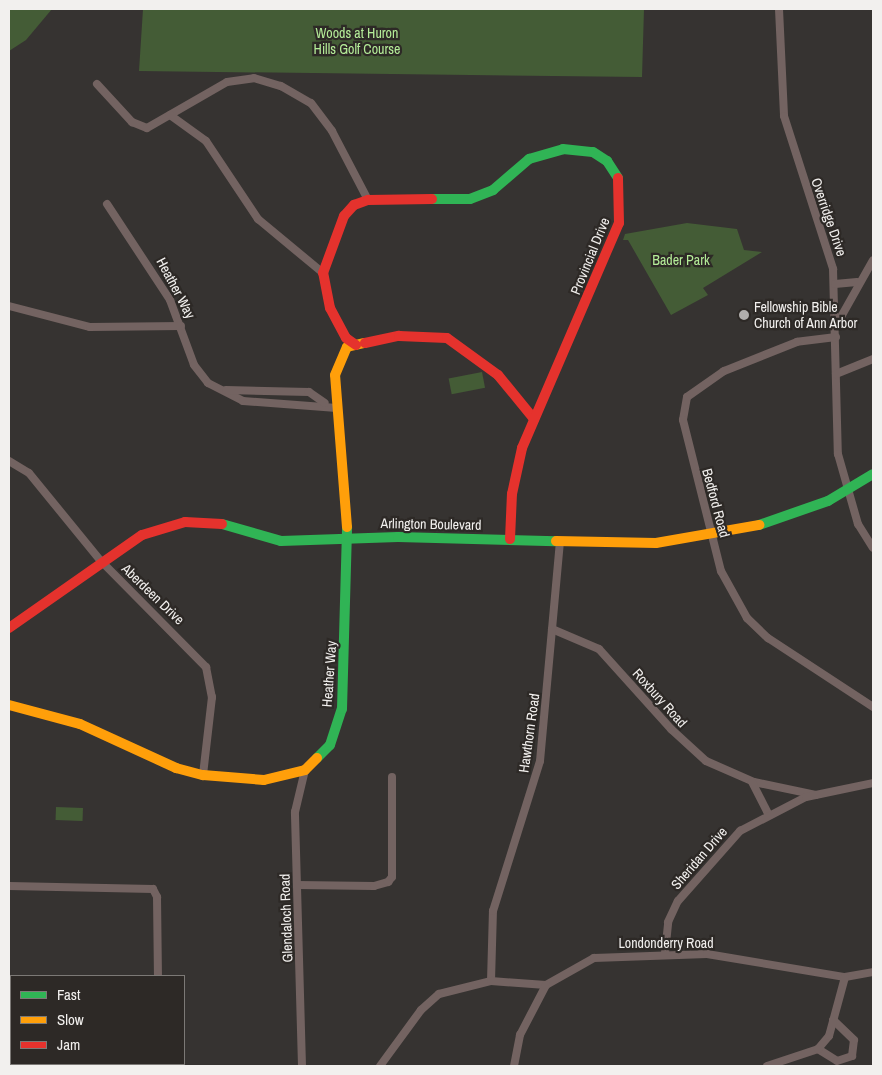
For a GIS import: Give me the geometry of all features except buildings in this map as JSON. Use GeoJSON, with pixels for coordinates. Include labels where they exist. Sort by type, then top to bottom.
{"type":"FeatureCollection","features":[{"type":"Feature","properties":{"kind":"street","name":"Overridge Drive"},"geometry":{"type":"LineString","coordinates":[[779,9],[784,116],[828,244],[835,284],[835,432],[846,492],[873,548]]}},
{"type":"Feature","properties":{"kind":"street"},"geometry":{"type":"LineString","coordinates":[[97,84],[138,126],[147,128],[227,82],[254,78],[281,86],[311,104],[332,131],[368,200],[344,216],[323,273],[330,308],[346,338],[356,345],[399,336],[447,338],[498,375],[534,419]]}},
{"type":"Feature","properties":{"kind":"street"},"geometry":{"type":"LineString","coordinates":[[170,115],[206,142],[258,219],[323,273]]}},
{"type":"Feature","properties":{"kind":"street","name":"Provincial Drive"},"geometry":{"type":"LineString","coordinates":[[368,200],[470,199],[493,190],[529,159],[563,149],[593,152],[607,161],[618,178],[619,222],[534,419],[516,470],[510,539]]}},
{"type":"Feature","properties":{"kind":"street","name":"Heather Way"},"geometry":{"type":"LineString","coordinates":[[107,204],[136,247],[181,326],[198,374],[221,390],[257,403],[326,404]]}},
{"type":"Feature","properties":{"kind":"street"},"geometry":{"type":"LineString","coordinates":[[836,325],[857,282],[873,260]]}},
{"type":"Feature","properties":{"kind":"street"},"geometry":{"type":"LineString","coordinates":[[835,284],[857,282]]}},
{"type":"Feature","properties":{"kind":"street"},"geometry":{"type":"LineString","coordinates":[[9,306],[90,326],[181,326]]}},
{"type":"Feature","properties":{"kind":"street","name":"Bedford Road"},"geometry":{"type":"LineString","coordinates":[[836,336],[797,342],[724,371],[687,397],[684,433],[721,571],[746,618],[768,638],[873,707]]}},
{"type":"Feature","properties":{"kind":"street","name":"Heather Way"},"geometry":{"type":"LineString","coordinates":[[305,770],[330,745],[342,709],[348,539],[336,375],[341,358],[347,347],[356,345]]}},
{"type":"Feature","properties":{"kind":"street"},"geometry":{"type":"LineString","coordinates":[[836,374],[873,359]]}},
{"type":"Feature","properties":{"kind":"street","name":"Heather Way"},"geometry":{"type":"LineString","coordinates":[[221,390],[310,392],[326,404],[337,408]]}},
{"type":"Feature","properties":{"kind":"street","name":"Aberdeen Drive"},"geometry":{"type":"LineString","coordinates":[[9,461],[29,473],[100,560],[206,667],[212,697],[203,774]]}},
{"type":"Feature","properties":{"kind":"street","name":"Arlington Boulevard"},"geometry":{"type":"LineString","coordinates":[[9,628],[100,560],[142,535],[185,522],[216,523],[281,541],[510,539],[656,543],[711,536],[775,522],[846,492],[873,474]]}},
{"type":"Feature","properties":{"kind":"street","name":"Hawthorn Road"},"geometry":{"type":"LineString","coordinates":[[491,982],[492,911],[540,761],[560,541]]}},
{"type":"Feature","properties":{"kind":"street","name":"Roxbury Road"},"geometry":{"type":"LineString","coordinates":[[552,629],[599,649],[690,749],[724,771],[752,782],[816,795]]}},
{"type":"Feature","properties":{"kind":"street"},"geometry":{"type":"LineString","coordinates":[[9,705],[73,722],[176,768],[203,774],[264,780],[305,770]]}},
{"type":"Feature","properties":{"kind":"street","name":"Glendaloch Road"},"geometry":{"type":"LineString","coordinates":[[302,1066],[296,812],[305,770]]}},
{"type":"Feature","properties":{"kind":"street"},"geometry":{"type":"LineString","coordinates":[[297,885],[374,886],[388,882],[392,877],[392,777]]}},
{"type":"Feature","properties":{"kind":"street"},"geometry":{"type":"LineString","coordinates":[[752,782],[768,814]]}},
{"type":"Feature","properties":{"kind":"street","name":"Sheridan Drive"},"geometry":{"type":"LineString","coordinates":[[665,953],[668,922],[678,901],[740,831],[768,814],[816,795],[873,783]]}},
{"type":"Feature","properties":{"kind":"street"},"geometry":{"type":"LineString","coordinates":[[9,886],[152,889],[157,897],[158,975]]}},
{"type":"Feature","properties":{"kind":"street","name":"Londonderry Road"},"geometry":{"type":"LineString","coordinates":[[546,985],[594,958],[665,953],[752,958],[845,976],[873,972]]}},
{"type":"Feature","properties":{"kind":"street"},"geometry":{"type":"LineString","coordinates":[[772,1066],[818,1049],[833,1020],[845,976]]}},
{"type":"Feature","properties":{"kind":"street"},"geometry":{"type":"LineString","coordinates":[[380,1066],[421,1010],[439,994],[491,982],[546,985],[520,1035],[514,1066]]}},
{"type":"Feature","properties":{"kind":"street"},"geometry":{"type":"LineString","coordinates":[[818,1049],[837,1061],[852,1056],[854,1040],[833,1020]]}},
{"type":"Feature","properties":{"kind":"green space"},"geometry":{"type":"Polygon","coordinates":[[[9,9],[52,9],[26,40],[9,51],[9,9]]]}},
{"type":"Feature","properties":{"kind":"green space","name":"Woods at Huron Hills Golf Course"},"geometry":{"type":"Polygon","coordinates":[[[143,9],[644,9],[642,77],[139,71],[143,9]]]}},
{"type":"Feature","properties":{"kind":"green space","name":"Bader Park"},"geometry":{"type":"Polygon","coordinates":[[[687,223],[737,229],[744,250],[762,252],[703,288],[708,295],[671,315],[628,240],[623,240],[625,234],[687,223]]]}},
{"type":"Feature","properties":{"kind":"green space"},"geometry":{"type":"Polygon","coordinates":[[[482,372],[485,388],[452,394],[449,378],[482,372]]]}},
{"type":"Feature","properties":{"kind":"green space"},"geometry":{"type":"Polygon","coordinates":[[[56,807],[83,808],[83,821],[56,820],[56,807]]]}},
{"type":"Feature","properties":{"kind":"traffic: fast"},"geometry":{"type":"LineString","coordinates":[[432,199],[470,199],[493,190],[529,159],[563,149],[593,152],[607,161],[618,178]]}},
{"type":"Feature","properties":{"kind":"traffic: fast"},"geometry":{"type":"LineString","coordinates":[[759,525],[828,501],[873,474]]}},
{"type":"Feature","properties":{"kind":"traffic: fast"},"geometry":{"type":"LineString","coordinates":[[222,524],[281,541],[398,537],[556,541]]}},
{"type":"Feature","properties":{"kind":"traffic: fast"},"geometry":{"type":"LineString","coordinates":[[317,758],[330,745],[342,709],[347,527]]}},
{"type":"Feature","properties":{"kind":"traffic: slow"},"geometry":{"type":"LineString","coordinates":[[347,527],[335,375],[347,347],[365,343]]}},
{"type":"Feature","properties":{"kind":"traffic: slow"},"geometry":{"type":"LineString","coordinates":[[556,541],[656,543],[759,525]]}},
{"type":"Feature","properties":{"kind":"traffic: slow"},"geometry":{"type":"LineString","coordinates":[[9,705],[80,724],[176,768],[203,775],[264,780],[305,770],[317,758]]}},
{"type":"Feature","properties":{"kind":"traffic: jam"},"geometry":{"type":"LineString","coordinates":[[510,539],[512,494],[522,448],[619,223],[618,178]]}},
{"type":"Feature","properties":{"kind":"traffic: jam"},"geometry":{"type":"LineString","coordinates":[[356,345],[346,338],[330,308],[323,273],[344,216],[354,205],[368,200],[432,199]]}},
{"type":"Feature","properties":{"kind":"traffic: jam"},"geometry":{"type":"LineString","coordinates":[[365,343],[399,336],[447,338],[498,375],[534,419]]}},
{"type":"Feature","properties":{"kind":"traffic: jam"},"geometry":{"type":"LineString","coordinates":[[9,628],[142,535],[185,522],[222,524]]}},
{"type":"Feature","properties":{"kind":"place","name":"Fellowship Bible Church of Ann Arbor"},"geometry":{"type":"Point","coordinates":[744,315]}}]}
